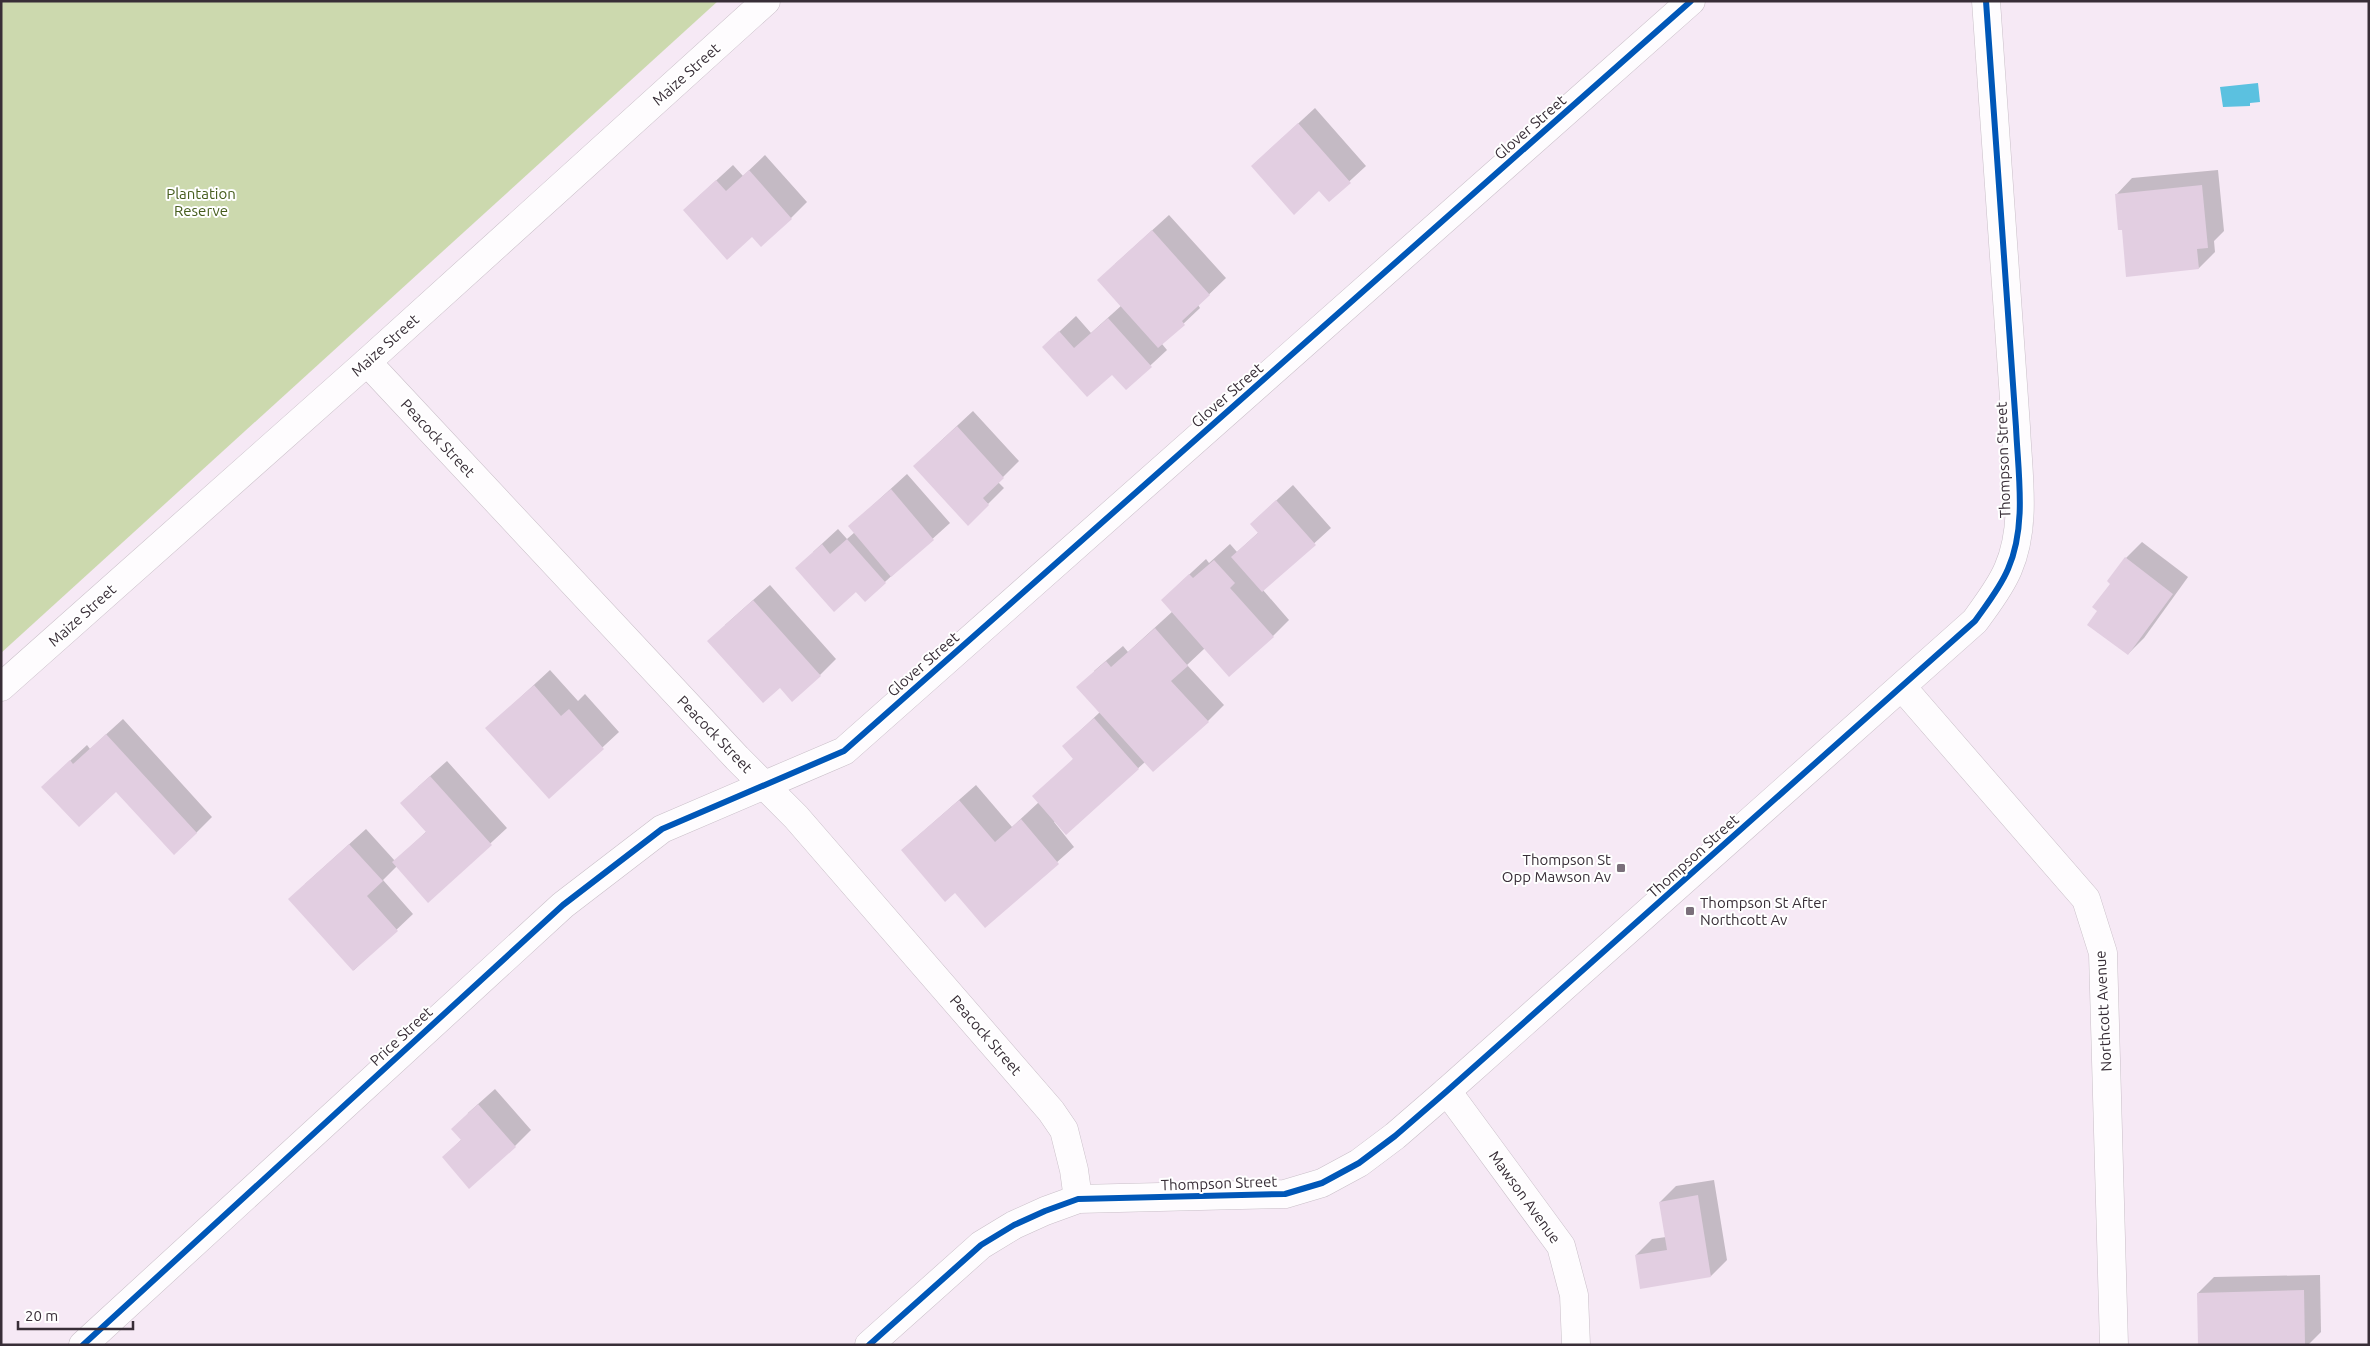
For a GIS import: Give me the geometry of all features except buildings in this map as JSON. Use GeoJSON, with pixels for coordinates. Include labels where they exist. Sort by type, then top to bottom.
{"type":"FeatureCollection","features":[{"type":"Feature","properties":{"kind":"street","name":"Maize Street"},"geometry":{"type":"LineString","coordinates":[[1,687],[367,362],[766,1]]}},
{"type":"Feature","properties":{"kind":"street","name":"Glover Street"},"geometry":{"type":"LineString","coordinates":[[764,785],[844,751],[1691,1]]}},
{"type":"Feature","properties":{"kind":"street","name":"Thompson Street"},"geometry":{"type":"LineString","coordinates":[[877,1342],[981,1245],[1014,1225],[1078,1200],[1285,1194],[1322,1183],[1360,1163],[1447,1091],[1975,621],[1996,593],[2009,568],[2017,531],[2019,498],[2016,427],[1986,1]]}},
{"type":"Feature","properties":{"kind":"street","name":"Peacock Street"},"geometry":{"type":"LineString","coordinates":[[367,362],[796,817],[1052,1111],[1064,1130],[1074,1170],[1078,1200]]}},
{"type":"Feature","properties":{"kind":"street","name":"Northcott Avenue"},"geometry":{"type":"LineString","coordinates":[[1902,687],[2086,899],[2102,953],[2114,1345]]}},
{"type":"Feature","properties":{"kind":"street","name":"Price Street"},"geometry":{"type":"LineString","coordinates":[[83,1345],[563,905],[662,829],[764,785]]}},
{"type":"Feature","properties":{"kind":"street","name":"Mawson Avenue"},"geometry":{"type":"LineString","coordinates":[[1447,1091],[1562,1246],[1574,1295],[1576,1345]]}},
{"type":"Feature","properties":{"kind":"green space","name":"Plantation Reserve"},"geometry":{"type":"Polygon","coordinates":[[[1,1],[718,1],[1,653],[1,1]]]}},
{"type":"Feature","properties":{"kind":"water"},"geometry":{"type":"Polygon","coordinates":[[[2258,83],[2260,102],[2250,103],[2250,106],[2223,107],[2220,87],[2258,83]]]}},
{"type":"Feature","properties":{"kind":"cycle path"},"geometry":{"type":"LineString","coordinates":[[83,1345],[563,905],[662,829],[844,751],[1691,1]]}},
{"type":"Feature","properties":{"kind":"cycle path"},"geometry":{"type":"LineString","coordinates":[[869,1345],[981,1245],[1014,1225],[1045,1211],[1078,1199],[1285,1194],[1322,1183],[1359,1163],[1395,1136],[1447,1091],[1975,621],[2008,569],[2018,535],[2020,499],[1986,1]]}},
{"type":"Feature","properties":{"kind":"place","name":"Thompson St Opp Mawson Av"},"geometry":{"type":"Point","coordinates":[1621,868]}},
{"type":"Feature","properties":{"kind":"place","name":"Thompson St After Northcott Av"},"geometry":{"type":"Point","coordinates":[1690,911]}}]}
